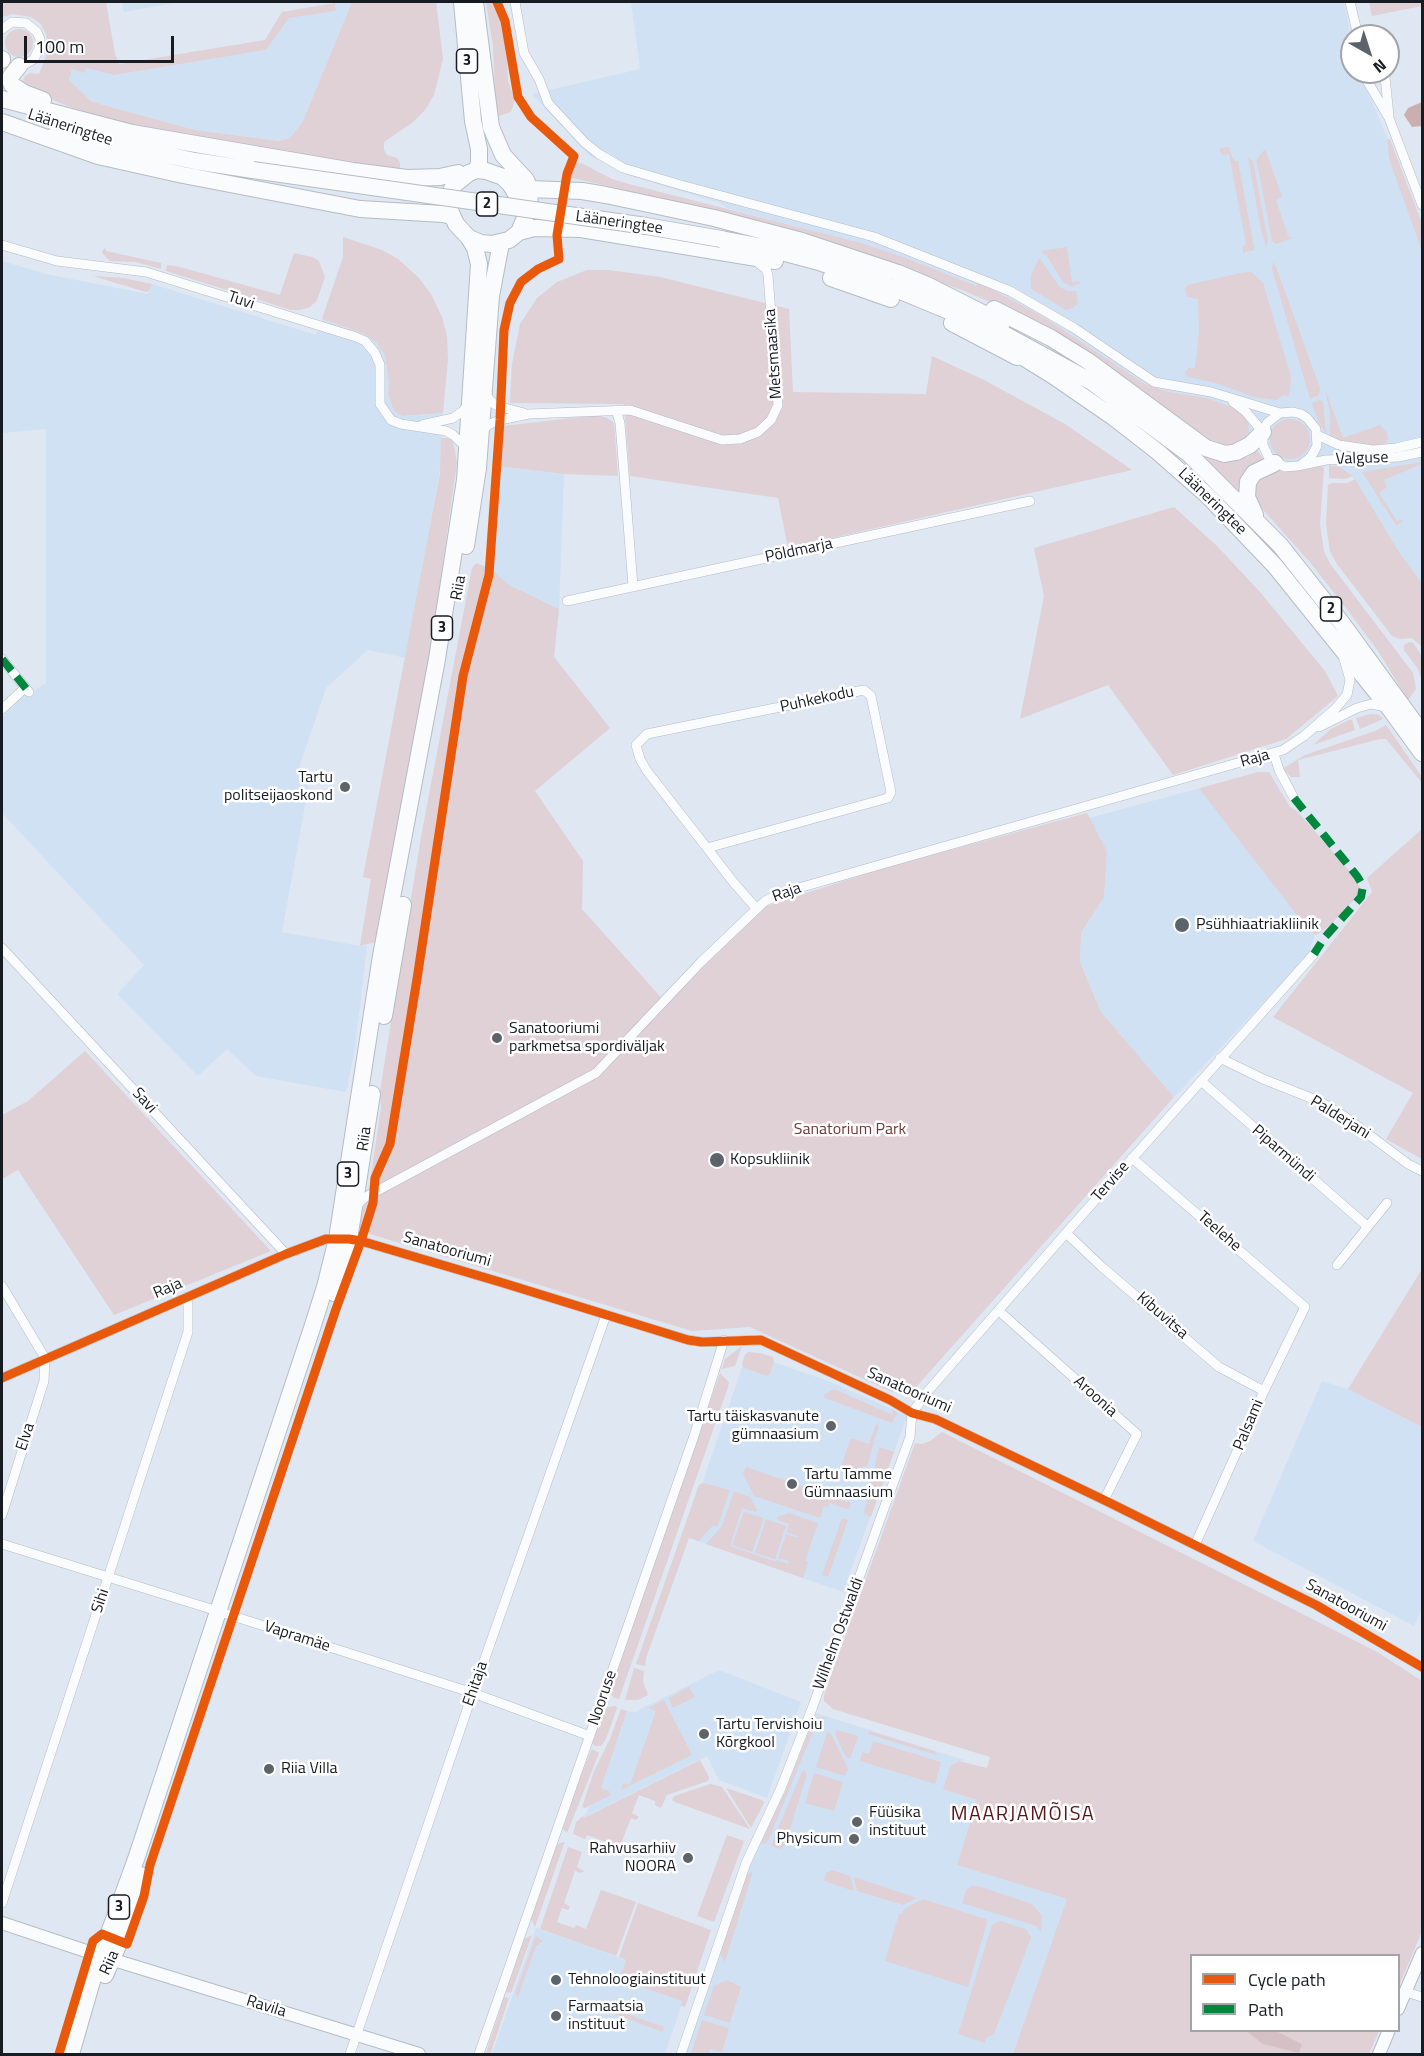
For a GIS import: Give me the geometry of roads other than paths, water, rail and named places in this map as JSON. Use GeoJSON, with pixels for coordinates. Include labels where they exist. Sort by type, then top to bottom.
{"type":"FeatureCollection","features":[{"type":"Feature","properties":{"kind":"highway","name":"3"},"geometry":{"type":"LineString","coordinates":[[462,2],[481,118],[489,143],[503,167]]}},
{"type":"Feature","properties":{"kind":"highway","name":"3"},"geometry":{"type":"LineString","coordinates":[[470,168],[481,118],[479,26],[475,2]]}},
{"type":"Feature","properties":{"kind":"highway"},"geometry":{"type":"LineString","coordinates":[[19,66],[10,80],[12,85],[24,93],[129,129],[167,139]]}},
{"type":"Feature","properties":{"kind":"highway"},"geometry":{"type":"LineString","coordinates":[[2,99],[132,134],[390,176],[440,177],[492,163],[503,167],[526,190],[527,216],[519,232]]}},
{"type":"Feature","properties":{"kind":"highway","name":"Lääneringtee"},"geometry":{"type":"LineString","coordinates":[[2,105],[139,150]]}},
{"type":"Feature","properties":{"kind":"highway","name":"3"},"geometry":{"type":"LineString","coordinates":[[481,118],[526,190]]}},
{"type":"Feature","properties":{"kind":"highway"},"geometry":{"type":"LineString","coordinates":[[2,119],[98,156],[363,214],[436,224],[456,208],[473,231],[497,241]]}},
{"type":"Feature","properties":{"kind":"highway","name":"Lääneringtee"},"geometry":{"type":"LineString","coordinates":[[2,119],[86,140],[253,170],[646,226],[718,245],[763,247],[819,262],[898,290],[1002,333],[1092,382],[1189,454],[1280,545],[1341,622],[1422,733]]}},
{"type":"Feature","properties":{"kind":"highway"},"geometry":{"type":"LineString","coordinates":[[2,135],[82,155],[98,156]]}},
{"type":"Feature","properties":{"kind":"highway"},"geometry":{"type":"LineString","coordinates":[[1052,375],[950,323],[909,306],[817,273],[718,245],[581,230],[534,228],[497,241],[481,243],[469,238],[447,214],[444,187],[470,168],[503,177],[516,194],[526,190],[582,191],[714,218],[840,252],[986,305],[1051,338],[1104,372],[1192,439],[1213,450],[1225,453],[1240,451],[1263,432]]}},
{"type":"Feature","properties":{"kind":"highway"},"geometry":{"type":"LineString","coordinates":[[497,241],[517,221],[526,190]]}},
{"type":"Feature","properties":{"kind":"highway"},"geometry":{"type":"LineString","coordinates":[[330,205],[447,214]]}},
{"type":"Feature","properties":{"kind":"highway","name":"Riia"},"geometry":{"type":"LineString","coordinates":[[447,214],[469,252],[483,295]]}},
{"type":"Feature","properties":{"kind":"highway","name":"Riia"},"geometry":{"type":"LineString","coordinates":[[70,2055],[81,2016],[135,1897],[222,1612],[341,1270],[343,1239],[381,956],[407,826],[446,605],[476,397],[483,295],[478,259],[469,238]]}},
{"type":"Feature","properties":{"kind":"highway","name":"Riia"},"geometry":{"type":"LineString","coordinates":[[483,295],[498,249],[497,241]]}},
{"type":"Feature","properties":{"kind":"highway"},"geometry":{"type":"LineString","coordinates":[[929,286],[1033,340],[1069,363],[1092,382]]}},
{"type":"Feature","properties":{"kind":"highway","name":"Lääneringtee"},"geometry":{"type":"LineString","coordinates":[[947,311],[1052,375],[1149,445],[1208,496],[1275,566],[1390,709],[1422,753]]}},
{"type":"Feature","properties":{"kind":"highway","name":"Riia"},"geometry":{"type":"LineString","coordinates":[[343,1239],[355,1207],[389,984],[471,518],[481,431],[476,397]]}},
{"type":"Feature","properties":{"kind":"highway"},"geometry":{"type":"LineString","coordinates":[[1260,523],[1249,502],[1246,486],[1254,473],[1275,463]]}},
{"type":"Feature","properties":{"kind":"highway","name":"Riia"},"geometry":{"type":"LineString","coordinates":[[80,2055],[107,1958]]}},
{"type":"Feature","properties":{"kind":"street"},"geometry":{"type":"LineString","coordinates":[[479,26],[480,2]]}},
{"type":"Feature","properties":{"kind":"street","name":"Valguse"},"geometry":{"type":"LineString","coordinates":[[515,2],[524,53],[539,79],[548,103],[584,142],[599,154],[623,168],[874,237],[1010,291],[1074,328],[1154,382],[1212,392],[1280,413],[1301,414],[1313,423],[1317,435],[1315,452],[1302,464]]}},
{"type":"Feature","properties":{"kind":"street"},"geometry":{"type":"LineString","coordinates":[[1350,2],[1355,24]]}},
{"type":"Feature","properties":{"kind":"street"},"geometry":{"type":"LineString","coordinates":[[1353,14],[1358,24]]}},
{"type":"Feature","properties":{"kind":"street"},"geometry":{"type":"LineString","coordinates":[[2,29],[12,22],[19,21],[32,26],[37,32],[40,46],[38,53],[30,62],[19,66],[2,59]]}},
{"type":"Feature","properties":{"kind":"street"},"geometry":{"type":"LineString","coordinates":[[1369,84],[1389,118],[1422,205]]}},
{"type":"Feature","properties":{"kind":"street"},"geometry":{"type":"LineString","coordinates":[[1387,84],[1389,118]]}},
{"type":"Feature","properties":{"kind":"street","name":"Tuvi"},"geometry":{"type":"LineString","coordinates":[[2,245],[57,261],[146,272],[356,337],[365,341],[375,353],[380,365],[380,404],[386,415],[401,424],[420,425],[453,435],[467,449]]}},
{"type":"Feature","properties":{"kind":"street","name":"Metsmaasika"},"geometry":{"type":"LineString","coordinates":[[481,431],[500,420],[529,414],[630,410],[713,437],[732,440],[758,432],[771,420],[778,405],[778,379],[766,268],[718,245]]}},
{"type":"Feature","properties":{"kind":"street","name":"Metsmaasika"},"geometry":{"type":"LineString","coordinates":[[476,397],[501,407],[529,414]]}},
{"type":"Feature","properties":{"kind":"street","name":"Tuvi"},"geometry":{"type":"LineString","coordinates":[[420,425],[453,418],[476,397]]}},
{"type":"Feature","properties":{"kind":"street"},"geometry":{"type":"LineString","coordinates":[[1229,399],[1246,412],[1263,432]]}},
{"type":"Feature","properties":{"kind":"street"},"geometry":{"type":"LineString","coordinates":[[616,410],[620,423],[633,586]]}},
{"type":"Feature","properties":{"kind":"street"},"geometry":{"type":"LineString","coordinates":[[1275,463],[1265,452],[1263,432],[1267,423],[1280,413]]}},
{"type":"Feature","properties":{"kind":"street","name":"Valguse"},"geometry":{"type":"LineString","coordinates":[[1317,435],[1339,445],[1373,450],[1422,442]]}},
{"type":"Feature","properties":{"kind":"street","name":"Valguse"},"geometry":{"type":"LineString","coordinates":[[1275,463],[1285,467],[1347,459],[1398,457],[1422,452]]}},
{"type":"Feature","properties":{"kind":"street","name":"Põldmarja"},"geometry":{"type":"LineString","coordinates":[[567,601],[1030,501]]}},
{"type":"Feature","properties":{"kind":"street","name":"Raja"},"geometry":{"type":"LineString","coordinates":[[355,1207],[364,1198],[596,1073],[701,962],[765,901],[788,891],[1274,754],[1304,736],[1335,709],[1347,694],[1350,680],[1342,649]]}},
{"type":"Feature","properties":{"kind":"street"},"geometry":{"type":"LineString","coordinates":[[2,659],[27,690],[2,709]]}},
{"type":"Feature","properties":{"kind":"street","name":"Puhkekodu"},"geometry":{"type":"LineString","coordinates":[[707,848],[888,798],[891,792],[871,696],[864,690],[647,734],[636,745],[640,759],[707,848],[756,908]]}},
{"type":"Feature","properties":{"kind":"street","name":"Raja"},"geometry":{"type":"LineString","coordinates":[[1304,736],[1357,708],[1378,704],[1390,709]]}},
{"type":"Feature","properties":{"kind":"street"},"geometry":{"type":"LineString","coordinates":[[1274,754],[1279,770],[1294,798]]}},
{"type":"Feature","properties":{"kind":"street","name":"Savi"},"geometry":{"type":"LineString","coordinates":[[2,948],[286,1254]]}},
{"type":"Feature","properties":{"kind":"street","name":"Tervise"},"geometry":{"type":"LineString","coordinates":[[912,1413],[928,1391],[1066,1233],[1314,954]]}},
{"type":"Feature","properties":{"kind":"street","name":"Palderjani"},"geometry":{"type":"LineString","coordinates":[[1220,1058],[1263,1079],[1321,1102],[1344,1116],[1408,1164],[1422,1171]]}},
{"type":"Feature","properties":{"kind":"street","name":"Piparmündi"},"geometry":{"type":"LineString","coordinates":[[1201,1081],[1367,1226]]}},
{"type":"Feature","properties":{"kind":"street","name":"Teelehe"},"geometry":{"type":"LineString","coordinates":[[1132,1158],[1305,1307]]}},
{"type":"Feature","properties":{"kind":"street"},"geometry":{"type":"LineString","coordinates":[[1337,1265],[1387,1203]]}},
{"type":"Feature","properties":{"kind":"street","name":"Kibuvitsa"},"geometry":{"type":"LineString","coordinates":[[1066,1233],[1102,1267],[1219,1366],[1264,1391]]}},
{"type":"Feature","properties":{"kind":"street","name":"Raja"},"geometry":{"type":"LineString","coordinates":[[2,1378],[286,1254],[326,1239],[343,1239]]}},
{"type":"Feature","properties":{"kind":"street","name":"Sanatooriumi"},"geometry":{"type":"LineString","coordinates":[[343,1239],[500,1282],[687,1340],[702,1342],[761,1340],[890,1400],[912,1413],[935,1419],[1195,1545],[1316,1605],[1422,1667]]}},
{"type":"Feature","properties":{"kind":"street"},"geometry":{"type":"LineString","coordinates":[[2,1286],[45,1358]]}},
{"type":"Feature","properties":{"kind":"street","name":"Sihi"},"geometry":{"type":"LineString","coordinates":[[2,1903],[188,1332],[189,1304],[186,1297]]}},
{"type":"Feature","properties":{"kind":"street","name":"Palsami"},"geometry":{"type":"LineString","coordinates":[[1195,1545],[1264,1391],[1305,1307]]}},
{"type":"Feature","properties":{"kind":"street","name":"Aroonia"},"geometry":{"type":"LineString","coordinates":[[999,1311],[1137,1434],[1104,1500]]}},
{"type":"Feature","properties":{"kind":"street","name":"Ehitaja"},"geometry":{"type":"LineString","coordinates":[[350,2055],[473,1693],[606,1315]]}},
{"type":"Feature","properties":{"kind":"street","name":"Nooruse"},"geometry":{"type":"LineString","coordinates":[[479,2055],[694,1436],[724,1341]]}},
{"type":"Feature","properties":{"kind":"street","name":"Elva"},"geometry":{"type":"LineString","coordinates":[[2,1515],[44,1382],[45,1358]]}},
{"type":"Feature","properties":{"kind":"street","name":"Wilhelm Ostwaldi"},"geometry":{"type":"LineString","coordinates":[[681,2055],[746,1863],[781,1788],[871,1546],[910,1437],[912,1413]]}},
{"type":"Feature","properties":{"kind":"street","name":"Vapramäe"},"geometry":{"type":"LineString","coordinates":[[2,1544],[473,1693],[590,1736]]}},
{"type":"Feature","properties":{"kind":"street","name":"Ravila"},"geometry":{"type":"LineString","coordinates":[[2,1923],[419,2055]]}},
{"type":"Feature","properties":{"kind":"street"},"geometry":{"type":"LineString","coordinates":[[1400,2005],[1422,1953]]}},
{"type":"Feature","properties":{"kind":"street"},"geometry":{"type":"LineString","coordinates":[[1406,1992],[1422,1997]]}},
{"type":"Feature","properties":{"kind":"street"},"geometry":{"type":"LineString","coordinates":[[1379,2055],[1389,2032]]}},
{"type":"Feature","properties":{"kind":"place","name":"Tartu politseijaoskond"},"geometry":{"type":"Point","coordinates":[345,787]}},
{"type":"Feature","properties":{"kind":"place","name":"Psühhiaatriakliinik"},"geometry":{"type":"Point","coordinates":[1182,925]}},
{"type":"Feature","properties":{"kind":"place","name":"Sanatooriumi parkmetsa spordiväljak"},"geometry":{"type":"Point","coordinates":[497,1038]}},
{"type":"Feature","properties":{"kind":"place","name":"Kopsukliinik"},"geometry":{"type":"Point","coordinates":[717,1160]}},
{"type":"Feature","properties":{"kind":"place","name":"Tartu täiskasvanute gümnaasium"},"geometry":{"type":"Point","coordinates":[831,1426]}},
{"type":"Feature","properties":{"kind":"place","name":"Tartu Tamme Gümnaasium"},"geometry":{"type":"Point","coordinates":[792,1484]}},
{"type":"Feature","properties":{"kind":"place","name":"Tartu Tervishoiu Kõrgkool"},"geometry":{"type":"Point","coordinates":[704,1734]}},
{"type":"Feature","properties":{"kind":"place","name":"Riia Villa"},"geometry":{"type":"Point","coordinates":[269,1769]}},
{"type":"Feature","properties":{"kind":"place","name":"Füüsika instituut"},"geometry":{"type":"Point","coordinates":[857,1822]}},
{"type":"Feature","properties":{"kind":"place","name":"Physicum"},"geometry":{"type":"Point","coordinates":[854,1839]}},
{"type":"Feature","properties":{"kind":"place","name":"Rahvusarhiiv NOORA"},"geometry":{"type":"Point","coordinates":[688,1858]}},
{"type":"Feature","properties":{"kind":"place","name":"Tehnoloogiainstituut"},"geometry":{"type":"Point","coordinates":[556,1980]}},
{"type":"Feature","properties":{"kind":"place","name":"Farmaatsia instituut"},"geometry":{"type":"Point","coordinates":[556,2016]}},
{"type":"Feature","properties":{"kind":"district","name":"MAARJAMÕISA"},"geometry":{"type":"Point","coordinates":[1023,1815]}},
{"type":"Feature","properties":{"kind":"park label","name":"Sanatorium Park"},"geometry":{"type":"Point","coordinates":[850,1130]}}]}
